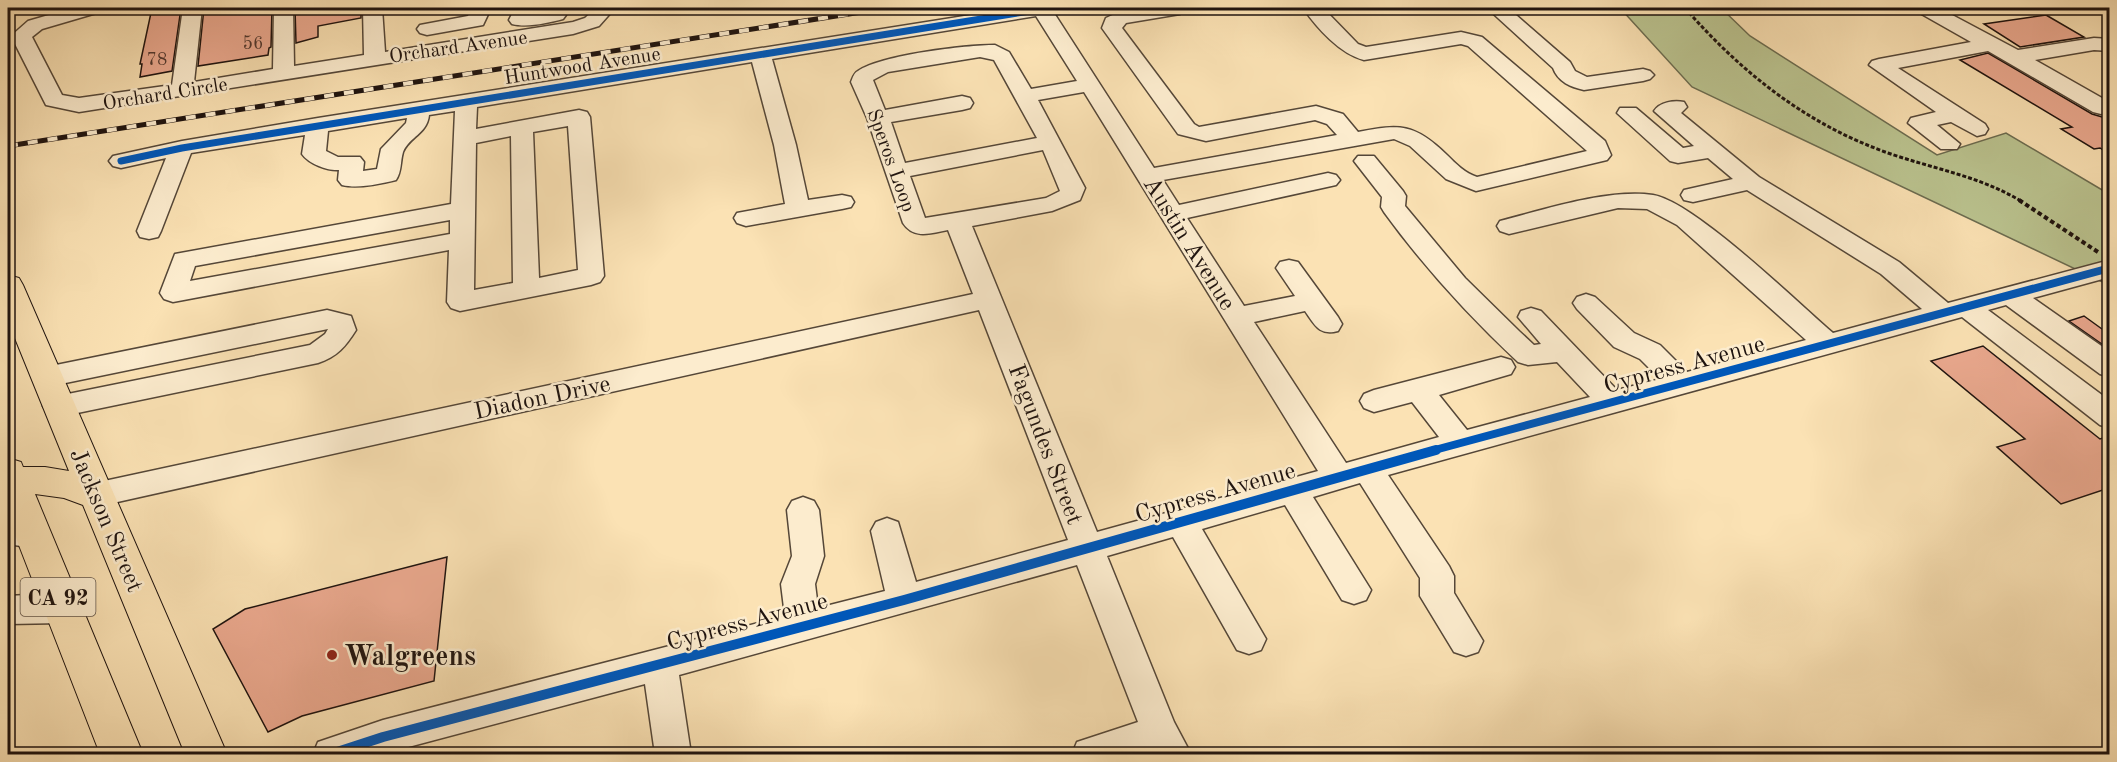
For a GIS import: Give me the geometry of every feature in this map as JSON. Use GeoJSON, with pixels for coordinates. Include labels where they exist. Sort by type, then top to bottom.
{"type":"FeatureCollection","features":[{"type":"Feature","properties":{"kind":"main road","name":"Jackson Street"},"geometry":{"type":"LineString","coordinates":[[8,285],[206,754]]}},
{"type":"Feature","properties":{"kind":"main road"},"geometry":{"type":"LineString","coordinates":[[9,480],[39,479],[64,482],[95,495]]}},
{"type":"Feature","properties":{"kind":"main road","name":"CA 92"},"geometry":{"type":"LineString","coordinates":[[9,480],[20,533],[62,608],[121,754]]}},
{"type":"Feature","properties":{"kind":"street","name":"Orchard Circle"},"geometry":{"type":"LineString","coordinates":[[93,8],[35,25],[21,36],[54,100],[79,105],[284,75],[375,58]]}},
{"type":"Feature","properties":{"kind":"street"},"geometry":{"type":"LineString","coordinates":[[182,91],[192,8]]}},
{"type":"Feature","properties":{"kind":"street"},"geometry":{"type":"LineString","coordinates":[[283,8],[284,75]]}},
{"type":"Feature","properties":{"kind":"street"},"geometry":{"type":"LineString","coordinates":[[372,8],[375,58]]}},
{"type":"Feature","properties":{"kind":"street"},"geometry":{"type":"LineString","coordinates":[[425,8],[428,51]]}},
{"type":"Feature","properties":{"kind":"street"},"geometry":{"type":"LineString","coordinates":[[524,8],[519,20],[557,18]]}},
{"type":"Feature","properties":{"kind":"street","name":"Orchard Avenue"},"geometry":{"type":"LineString","coordinates":[[375,58],[428,51],[557,18],[590,25],[605,8]]}},
{"type":"Feature","properties":{"kind":"street","name":"Huntwood Avenue"},"geometry":{"type":"LineString","coordinates":[[121,161],[182,147],[1045,8]]}},
{"type":"Feature","properties":{"kind":"street","name":"Austin Avenue"},"geometry":{"type":"LineString","coordinates":[[1045,8],[1087,80],[1237,317],[1352,473],[1437,576],[1437,596],[1466,641]]}},
{"type":"Feature","properties":{"kind":"street"},"geometry":{"type":"LineString","coordinates":[[1180,8],[1121,18],[1113,22],[1112,27],[1186,129],[1206,134],[1316,113],[1335,119],[1352,138]]}},
{"type":"Feature","properties":{"kind":"street"},"geometry":{"type":"LineString","coordinates":[[1147,176],[1394,132],[1409,134],[1418,139],[1460,179],[1476,184],[1595,157],[1600,153],[1597,146],[1475,41],[1461,38],[1364,54],[1351,48],[1313,8]]}},
{"type":"Feature","properties":{"kind":"street"},"geometry":{"type":"LineString","coordinates":[[1497,8],[1563,66],[1566,75],[1584,84],[1643,75]]}},
{"type":"Feature","properties":{"kind":"street"},"geometry":{"type":"LineString","coordinates":[[1925,8],[2101,107]]}},
{"type":"Feature","properties":{"kind":"street"},"geometry":{"type":"LineString","coordinates":[[427,29],[477,12]]}},
{"type":"Feature","properties":{"kind":"street"},"geometry":{"type":"LineString","coordinates":[[1977,129],[1879,65],[1991,44]]}},
{"type":"Feature","properties":{"kind":"street"},"geometry":{"type":"LineString","coordinates":[[2014,57],[2085,45],[2109,45]]}},
{"type":"Feature","properties":{"kind":"street"},"geometry":{"type":"LineString","coordinates":[[2085,45],[2109,59]]}},
{"type":"Feature","properties":{"kind":"street","name":"Speros Loop"},"geometry":{"type":"LineString","coordinates":[[980,51],[994,51],[1002,56],[1051,142],[1071,181],[1073,188],[1071,195],[1052,204],[929,228],[915,223],[878,118],[862,82],[864,76],[882,67],[980,51]]}},
{"type":"Feature","properties":{"kind":"street"},"geometry":{"type":"LineString","coordinates":[[760,54],[798,209]]}},
{"type":"Feature","properties":{"kind":"street"},"geometry":{"type":"LineString","coordinates":[[1023,91],[1087,80]]}},
{"type":"Feature","properties":{"kind":"street"},"geometry":{"type":"LineString","coordinates":[[464,138],[579,117],[591,276],[460,302],[464,138],[466,102]]}},
{"type":"Feature","properties":{"kind":"street"},"geometry":{"type":"LineString","coordinates":[[878,118],[962,104]]}},
{"type":"Feature","properties":{"kind":"street"},"geometry":{"type":"LineString","coordinates":[[1676,107],[1665,111],[1751,182],[1955,310],[2109,417]]}},
{"type":"Feature","properties":{"kind":"street"},"geometry":{"type":"LineString","coordinates":[[318,126],[314,154],[335,164],[352,162],[350,180],[388,175],[392,149],[417,125],[419,109]]}},
{"type":"Feature","properties":{"kind":"street"},"geometry":{"type":"LineString","coordinates":[[1628,113],[1678,156],[1714,150]]}},
{"type":"Feature","properties":{"kind":"street"},"geometry":{"type":"LineString","coordinates":[[1949,144],[1918,123],[1954,114]]}},
{"type":"Feature","properties":{"kind":"street"},"geometry":{"type":"LineString","coordinates":[[522,127],[526,289]]}},
{"type":"Feature","properties":{"kind":"street"},"geometry":{"type":"LineString","coordinates":[[1195,133],[1201,151],[1198,166]]}},
{"type":"Feature","properties":{"kind":"street"},"geometry":{"type":"LineString","coordinates":[[896,172],[1051,142]]}},
{"type":"Feature","properties":{"kind":"street"},"geometry":{"type":"LineString","coordinates":[[149,231],[182,147]]}},
{"type":"Feature","properties":{"kind":"street"},"geometry":{"type":"LineString","coordinates":[[1366,161],[1394,196],[1393,207],[1418,242],[1486,318],[1528,355],[1564,352]]}},
{"type":"Feature","properties":{"kind":"street"},"geometry":{"type":"LineString","coordinates":[[1172,214],[1328,180]]}},
{"type":"Feature","properties":{"kind":"street"},"geometry":{"type":"LineString","coordinates":[[1692,195],[1751,182]]}},
{"type":"Feature","properties":{"kind":"street"},"geometry":{"type":"LineString","coordinates":[[1509,226],[1618,201],[1652,202],[1686,220],[1828,345]]}},
{"type":"Feature","properties":{"kind":"street"},"geometry":{"type":"LineString","coordinates":[[746,218],[842,202]]}},
{"type":"Feature","properties":{"kind":"street"},"geometry":{"type":"LineString","coordinates":[[462,210],[184,260],[173,293],[462,240]]}},
{"type":"Feature","properties":{"kind":"street","name":"Fagundes Street"},"geometry":{"type":"LineString","coordinates":[[958,222],[1087,549],[1167,743]]}},
{"type":"Feature","properties":{"kind":"street"},"geometry":{"type":"LineString","coordinates":[[1289,268],[1328,324]]}},
{"type":"Feature","properties":{"kind":"street","name":"Cypress Avenue"},"geometry":{"type":"LineString","coordinates":[[331,754],[381,746],[660,663],[904,600],[1460,443],[1683,385],[2103,270]]}},
{"type":"Feature","properties":{"kind":"street"},"geometry":{"type":"LineString","coordinates":[[2011,295],[2109,367]]}},
{"type":"Feature","properties":{"kind":"street","name":"Diadon Drive"},"geometry":{"type":"LineString","coordinates":[[95,495],[989,298]]}},
{"type":"Feature","properties":{"kind":"street"},"geometry":{"type":"LineString","coordinates":[[1237,317],[1311,301]]}},
{"type":"Feature","properties":{"kind":"street"},"geometry":{"type":"LineString","coordinates":[[1586,303],[1624,340],[1650,351],[1683,385]]}},
{"type":"Feature","properties":{"kind":"street"},"geometry":{"type":"LineString","coordinates":[[1532,317],[1612,403]]}},
{"type":"Feature","properties":{"kind":"street"},"geometry":{"type":"LineString","coordinates":[[327,319],[341,323],[342,330],[335,341],[318,353],[52,391],[327,319]]}},
{"type":"Feature","properties":{"kind":"street"},"geometry":{"type":"LineString","coordinates":[[1374,401],[1501,367]]}},
{"type":"Feature","properties":{"kind":"street"},"geometry":{"type":"LineString","coordinates":[[1419,390],[1460,443]]}},
{"type":"Feature","properties":{"kind":"street"},"geometry":{"type":"LineString","coordinates":[[1292,490],[1354,590]]}},
{"type":"Feature","properties":{"kind":"street"},"geometry":{"type":"LineString","coordinates":[[803,510],[808,556],[798,584],[803,626]]}},
{"type":"Feature","properties":{"kind":"street"},"geometry":{"type":"LineString","coordinates":[[1180,522],[1249,639]]}},
{"type":"Feature","properties":{"kind":"street"},"geometry":{"type":"LineString","coordinates":[[887,531],[904,600]]}},
{"type":"Feature","properties":{"kind":"street"},"geometry":{"type":"LineString","coordinates":[[8,610],[62,608]]}},
{"type":"Feature","properties":{"kind":"street"},"geometry":{"type":"LineString","coordinates":[[660,663],[673,754]]}},
{"type":"Feature","properties":{"kind":"street"},"geometry":{"type":"LineString","coordinates":[[1090,754],[1167,743]]}},
{"type":"Feature","properties":{"kind":"path"},"geometry":{"type":"LineString","coordinates":[[1684,8],[1748,75],[1804,114],[1831,130],[1886,152],[1977,178],[2017,197],[2103,270]]}},
{"type":"Feature","properties":{"kind":"green space"},"geometry":{"type":"Polygon","coordinates":[[[1620,8],[1721,8],[1750,36],[1937,155],[2006,133],[2109,194],[2109,285],[1692,87],[1620,8]]]}},
{"type":"Feature","properties":{"kind":"building"},"geometry":{"type":"Polygon","coordinates":[[[152,8],[181,8],[172,71],[140,77],[142,64],[140,64],[152,8]]]}},
{"type":"Feature","properties":{"kind":"building"},"geometry":{"type":"Polygon","coordinates":[[[204,8],[272,8],[271,47],[268,55],[198,66],[204,8]]]}},
{"type":"Feature","properties":{"kind":"building"},"geometry":{"type":"Polygon","coordinates":[[[295,8],[361,8],[361,18],[318,26],[318,37],[296,43],[295,8]]]}},
{"type":"Feature","properties":{"kind":"building"},"geometry":{"type":"Polygon","coordinates":[[[2046,15],[2084,37],[2020,47],[1984,24],[2046,15]]]}},
{"type":"Feature","properties":{"kind":"building"},"geometry":{"type":"Polygon","coordinates":[[[1988,53],[2092,114],[2109,119],[2109,154],[2100,148],[2094,149],[2061,129],[2072,127],[1960,60],[1988,53]]]}},
{"type":"Feature","properties":{"kind":"building"},"geometry":{"type":"Polygon","coordinates":[[[2084,316],[2102,329],[2109,327],[2109,349],[2069,321],[2084,316]]]}},
{"type":"Feature","properties":{"kind":"building"},"geometry":{"type":"Polygon","coordinates":[[[1983,346],[2100,439],[2109,436],[2109,488],[2061,504],[1997,447],[2025,439],[1931,361],[1983,346]]]}},
{"type":"Feature","properties":{"kind":"building","name":"Walgreens"},"geometry":{"type":"Polygon","coordinates":[[[447,557],[434,681],[302,716],[268,732],[213,629],[245,609],[447,557]]]}},
{"type":"Feature","properties":{"kind":"railway"},"geometry":{"type":"LineString","coordinates":[[8,146],[887,8]]}},
{"type":"Feature","properties":{"kind":"cycle path"},"geometry":{"type":"LineString","coordinates":[[121,161],[182,148],[1049,8]]}},
{"type":"Feature","properties":{"kind":"cycle path"},"geometry":{"type":"LineString","coordinates":[[331,754],[383,737],[904,600],[1460,443],[2110,268]]}},
{"type":"Feature","properties":{"kind":"place","name":"Walgreens"},"geometry":{"type":"Point","coordinates":[332,655]}}]}
